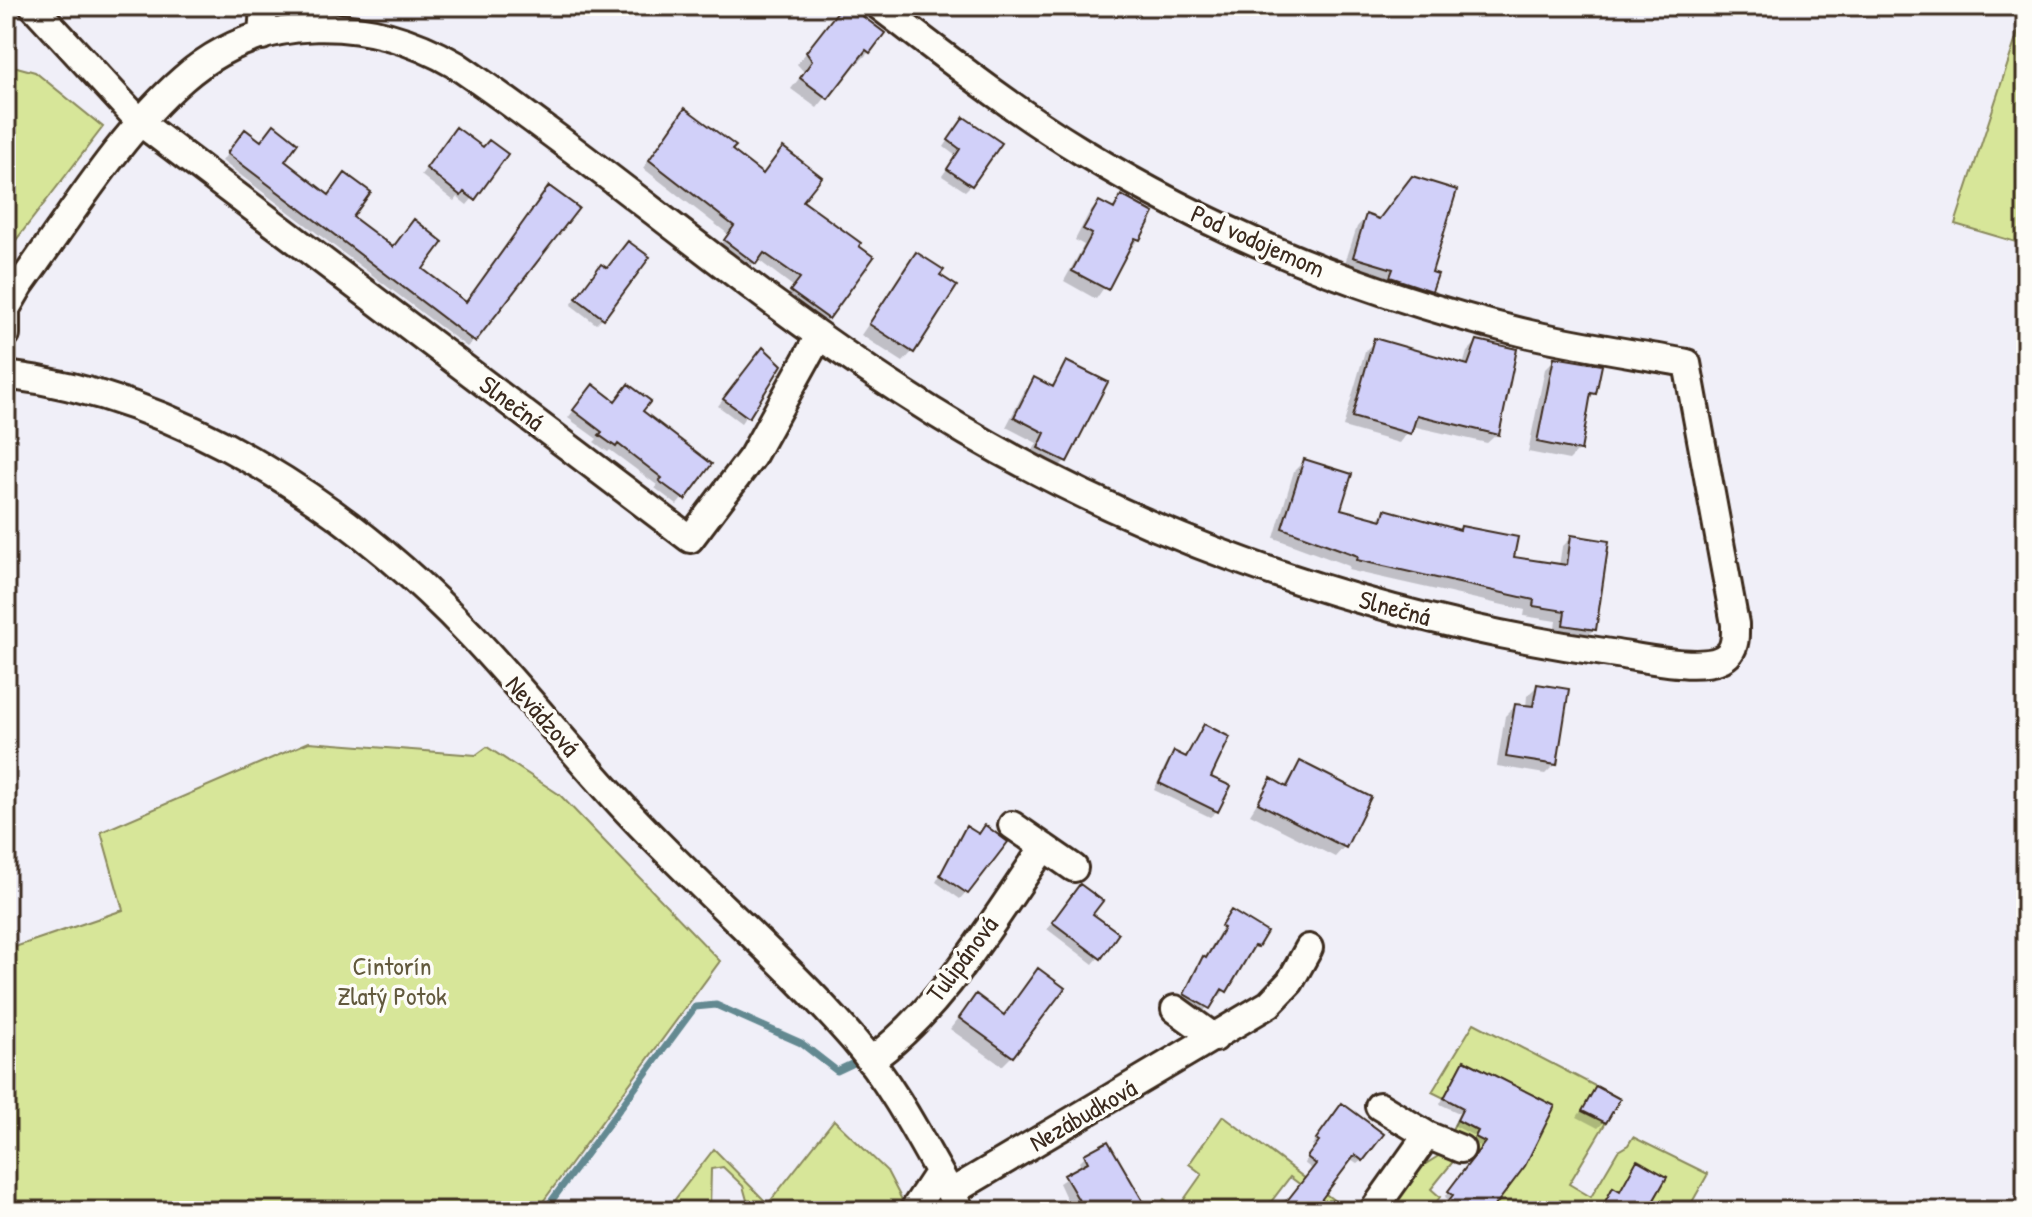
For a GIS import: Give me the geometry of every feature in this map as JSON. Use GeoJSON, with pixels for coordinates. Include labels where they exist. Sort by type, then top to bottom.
{"type":"FeatureCollection","features":[{"type":"Feature","properties":{"kind":"street"},"geometry":{"type":"LineString","coordinates":[[33,6],[141,123]]}},
{"type":"Feature","properties":{"kind":"street"},"geometry":{"type":"LineString","coordinates":[[262,36],[264,6]]}},
{"type":"Feature","properties":{"kind":"street","name":"Pod vodojemom"},"geometry":{"type":"LineString","coordinates":[[879,6],[984,85],[1080,151],[1167,200],[1248,239],[1353,282],[1463,317],[1554,339],[1687,363]]}},
{"type":"Feature","properties":{"kind":"street","name":"Slnečná"},"geometry":{"type":"LineString","coordinates":[[6,309],[141,123],[193,72],[225,51],[262,36],[308,26],[353,28],[400,38],[439,55],[499,94],[819,336],[904,394],[1033,468],[1130,514],[1229,555],[1354,597],[1482,630],[1567,647],[1715,664],[1728,655],[1735,644],[1735,624],[1687,363]]}},
{"type":"Feature","properties":{"kind":"street","name":"Slnečná"},"geometry":{"type":"LineString","coordinates":[[141,123],[690,539],[752,457],[819,336]]}},
{"type":"Feature","properties":{"kind":"street"},"geometry":{"type":"LineString","coordinates":[[6,309],[6,334]]}},
{"type":"Feature","properties":{"kind":"street","name":"Nevädzová"},"geometry":{"type":"LineString","coordinates":[[6,375],[73,385],[138,405],[237,453],[364,537],[472,636],[625,809],[824,1009],[870,1061],[950,1192]]}},
{"type":"Feature","properties":{"kind":"street"},"geometry":{"type":"LineString","coordinates":[[1012,825],[1074,868]]}},
{"type":"Feature","properties":{"kind":"street","name":"Tulipánová"},"geometry":{"type":"LineString","coordinates":[[870,1061],[896,1042],[952,975],[1044,847]]}},
{"type":"Feature","properties":{"kind":"street","name":"Nezábudková"},"geometry":{"type":"LineString","coordinates":[[913,1211],[1269,1004],[1290,982],[1309,948]]}},
{"type":"Feature","properties":{"kind":"street"},"geometry":{"type":"LineString","coordinates":[[1175,1009],[1215,1038]]}},
{"type":"Feature","properties":{"kind":"street"},"geometry":{"type":"LineString","coordinates":[[1379,1106],[1427,1135],[1461,1149]]}},
{"type":"Feature","properties":{"kind":"street"},"geometry":{"type":"LineString","coordinates":[[1373,1211],[1427,1135]]}},
{"type":"Feature","properties":{"kind":"green space"},"geometry":{"type":"Polygon","coordinates":[[[2026,8],[2026,245],[1955,224],[2026,8]]]}},
{"type":"Feature","properties":{"kind":"green space"},"geometry":{"type":"Polygon","coordinates":[[[6,64],[35,72],[103,127],[6,253],[6,64]]]}},
{"type":"Feature","properties":{"kind":"green space","name":"Cintorín Zlatý Potok"},"geometry":{"type":"Polygon","coordinates":[[[309,742],[476,755],[487,747],[560,795],[720,961],[536,1211],[6,1211],[6,950],[123,910],[101,832],[309,742]]]}},
{"type":"Feature","properties":{"kind":"green space"},"geometry":{"type":"Polygon","coordinates":[[[1474,1023],[1620,1099],[1569,1184],[1591,1197],[1618,1151],[1628,1145],[1633,1137],[1708,1174],[1687,1211],[1649,1208],[1667,1177],[1638,1160],[1620,1191],[1613,1188],[1602,1208],[1606,1211],[1491,1211],[1515,1178],[1450,1133],[1457,1120],[1478,1131],[1475,1137],[1554,1106],[1464,1060],[1444,1098],[1432,1092],[1474,1023]]]}},
{"type":"Feature","properties":{"kind":"green space"},"geometry":{"type":"Polygon","coordinates":[[[1223,1116],[1348,1211],[1328,1211],[1330,1207],[1290,1177],[1264,1211],[1155,1211],[1164,1199],[1178,1208],[1202,1174],[1189,1164],[1223,1116]]]}},
{"type":"Feature","properties":{"kind":"green space"},"geometry":{"type":"Polygon","coordinates":[[[834,1120],[887,1171],[902,1200],[895,1211],[750,1211],[743,1186],[723,1167],[711,1169],[710,1211],[666,1211],[714,1149],[768,1204],[834,1120]]]}},
{"type":"Feature","properties":{"kind":"green space"},"geometry":{"type":"Polygon","coordinates":[[[1440,1155],[1456,1158],[1431,1189],[1440,1197],[1432,1208],[1436,1211],[1388,1211],[1421,1167],[1440,1155]]]}},
{"type":"Feature","properties":{"kind":"building"},"geometry":{"type":"Polygon","coordinates":[[[842,6],[849,6],[885,33],[870,53],[866,50],[828,99],[800,78],[812,61],[806,52],[842,6]]]}},
{"type":"Feature","properties":{"kind":"building"},"geometry":{"type":"Polygon","coordinates":[[[685,108],[736,146],[732,150],[763,174],[783,147],[822,177],[803,201],[861,243],[859,246],[874,257],[829,319],[790,291],[800,278],[764,253],[756,264],[724,240],[734,226],[649,160],[685,108]]]}},
{"type":"Feature","properties":{"kind":"building"},"geometry":{"type":"Polygon","coordinates":[[[964,117],[1002,143],[972,186],[947,169],[960,149],[948,140],[964,117]]]}},
{"type":"Feature","properties":{"kind":"building"},"geometry":{"type":"Polygon","coordinates":[[[274,124],[298,143],[285,161],[329,195],[345,173],[371,192],[353,217],[393,247],[414,219],[443,242],[423,269],[466,302],[549,186],[579,208],[475,342],[227,153],[245,129],[261,141],[274,124]]]}},
{"type":"Feature","properties":{"kind":"building"},"geometry":{"type":"Polygon","coordinates":[[[456,127],[483,147],[489,140],[508,154],[475,200],[464,192],[461,196],[426,168],[456,127]]]}},
{"type":"Feature","properties":{"kind":"building"},"geometry":{"type":"Polygon","coordinates":[[[1412,176],[1457,190],[1432,272],[1438,274],[1432,291],[1390,277],[1393,269],[1353,257],[1366,214],[1379,219],[1412,176]]]}},
{"type":"Feature","properties":{"kind":"building"},"geometry":{"type":"Polygon","coordinates":[[[1121,195],[1154,213],[1140,240],[1135,238],[1108,290],[1072,271],[1092,234],[1083,229],[1099,201],[1114,209],[1121,195]]]}},
{"type":"Feature","properties":{"kind":"building"},"geometry":{"type":"Polygon","coordinates":[[[628,241],[650,257],[604,319],[576,298],[601,264],[607,268],[628,241]]]}},
{"type":"Feature","properties":{"kind":"building"},"geometry":{"type":"Polygon","coordinates":[[[916,252],[944,270],[940,275],[957,286],[914,353],[869,324],[916,252]]]}},
{"type":"Feature","properties":{"kind":"building"},"geometry":{"type":"Polygon","coordinates":[[[1374,338],[1468,365],[1477,340],[1517,349],[1499,435],[1417,415],[1411,434],[1352,417],[1374,338]]]}},
{"type":"Feature","properties":{"kind":"building"},"geometry":{"type":"Polygon","coordinates":[[[763,347],[782,365],[749,418],[723,399],[763,347]]]}},
{"type":"Feature","properties":{"kind":"building"},"geometry":{"type":"Polygon","coordinates":[[[1554,357],[1602,365],[1596,394],[1591,393],[1581,451],[1537,442],[1554,357]]]}},
{"type":"Feature","properties":{"kind":"building"},"geometry":{"type":"Polygon","coordinates":[[[1066,361],[1108,382],[1067,462],[1038,448],[1045,433],[1014,417],[1034,377],[1053,387],[1066,361]]]}},
{"type":"Feature","properties":{"kind":"building"},"geometry":{"type":"Polygon","coordinates":[[[593,384],[615,401],[628,384],[651,401],[643,411],[712,464],[685,500],[618,444],[616,447],[599,435],[602,432],[573,410],[593,384]]]}},
{"type":"Feature","properties":{"kind":"building"},"geometry":{"type":"Polygon","coordinates":[[[1304,459],[1352,474],[1341,509],[1382,520],[1385,509],[1460,530],[1461,526],[1518,537],[1514,557],[1567,565],[1571,535],[1609,541],[1596,630],[1563,625],[1565,611],[1533,606],[1534,600],[1357,560],[1358,556],[1282,528],[1304,459]]]}},
{"type":"Feature","properties":{"kind":"building"},"geometry":{"type":"Polygon","coordinates":[[[1537,684],[1569,689],[1557,765],[1506,757],[1515,704],[1533,706],[1537,684]]]}},
{"type":"Feature","properties":{"kind":"building"},"geometry":{"type":"Polygon","coordinates":[[[1204,724],[1230,737],[1211,777],[1231,786],[1218,812],[1159,783],[1174,751],[1186,757],[1204,724]]]}},
{"type":"Feature","properties":{"kind":"building"},"geometry":{"type":"Polygon","coordinates":[[[1300,761],[1371,797],[1346,848],[1258,803],[1271,778],[1287,787],[1300,761]]]}},
{"type":"Feature","properties":{"kind":"building"},"geometry":{"type":"Polygon","coordinates":[[[985,825],[1008,842],[968,894],[940,875],[966,826],[979,834],[985,825]]]}},
{"type":"Feature","properties":{"kind":"building"},"geometry":{"type":"Polygon","coordinates":[[[1080,884],[1103,901],[1093,914],[1119,933],[1101,959],[1052,922],[1080,884]]]}},
{"type":"Feature","properties":{"kind":"building"},"geometry":{"type":"Polygon","coordinates":[[[1231,910],[1267,932],[1258,947],[1254,946],[1227,992],[1222,989],[1210,1009],[1184,994],[1203,956],[1206,958],[1224,928],[1221,926],[1231,910]]]}},
{"type":"Feature","properties":{"kind":"building"},"geometry":{"type":"Polygon","coordinates":[[[1038,968],[1065,988],[1013,1057],[959,1018],[976,994],[1004,1015],[1038,968]]]}},
{"type":"Feature","properties":{"kind":"building"},"geometry":{"type":"Polygon","coordinates":[[[1464,1060],[1555,1106],[1525,1166],[1491,1211],[1441,1211],[1453,1195],[1448,1191],[1485,1142],[1475,1137],[1478,1131],[1457,1120],[1463,1108],[1444,1098],[1464,1060]]]}},
{"type":"Feature","properties":{"kind":"building"},"geometry":{"type":"Polygon","coordinates":[[[1596,1086],[1620,1099],[1606,1123],[1582,1111],[1596,1086]]]}},
{"type":"Feature","properties":{"kind":"building"},"geometry":{"type":"Polygon","coordinates":[[[1342,1103],[1384,1134],[1363,1161],[1355,1155],[1321,1200],[1335,1211],[1279,1211],[1316,1164],[1307,1157],[1342,1103]]]}},
{"type":"Feature","properties":{"kind":"building"},"geometry":{"type":"Polygon","coordinates":[[[1108,1141],[1144,1203],[1131,1211],[1085,1211],[1064,1175],[1088,1162],[1084,1154],[1108,1141]]]}},
{"type":"Feature","properties":{"kind":"building"},"geometry":{"type":"Polygon","coordinates":[[[1637,1160],[1667,1177],[1650,1207],[1657,1211],[1600,1211],[1613,1187],[1620,1191],[1637,1160]]]}},
{"type":"Feature","properties":{"kind":"waterway"},"geometry":{"type":"LineString","coordinates":[[544,1211],[695,1007],[716,1005],[801,1043],[837,1071],[856,1062]]}}]}
